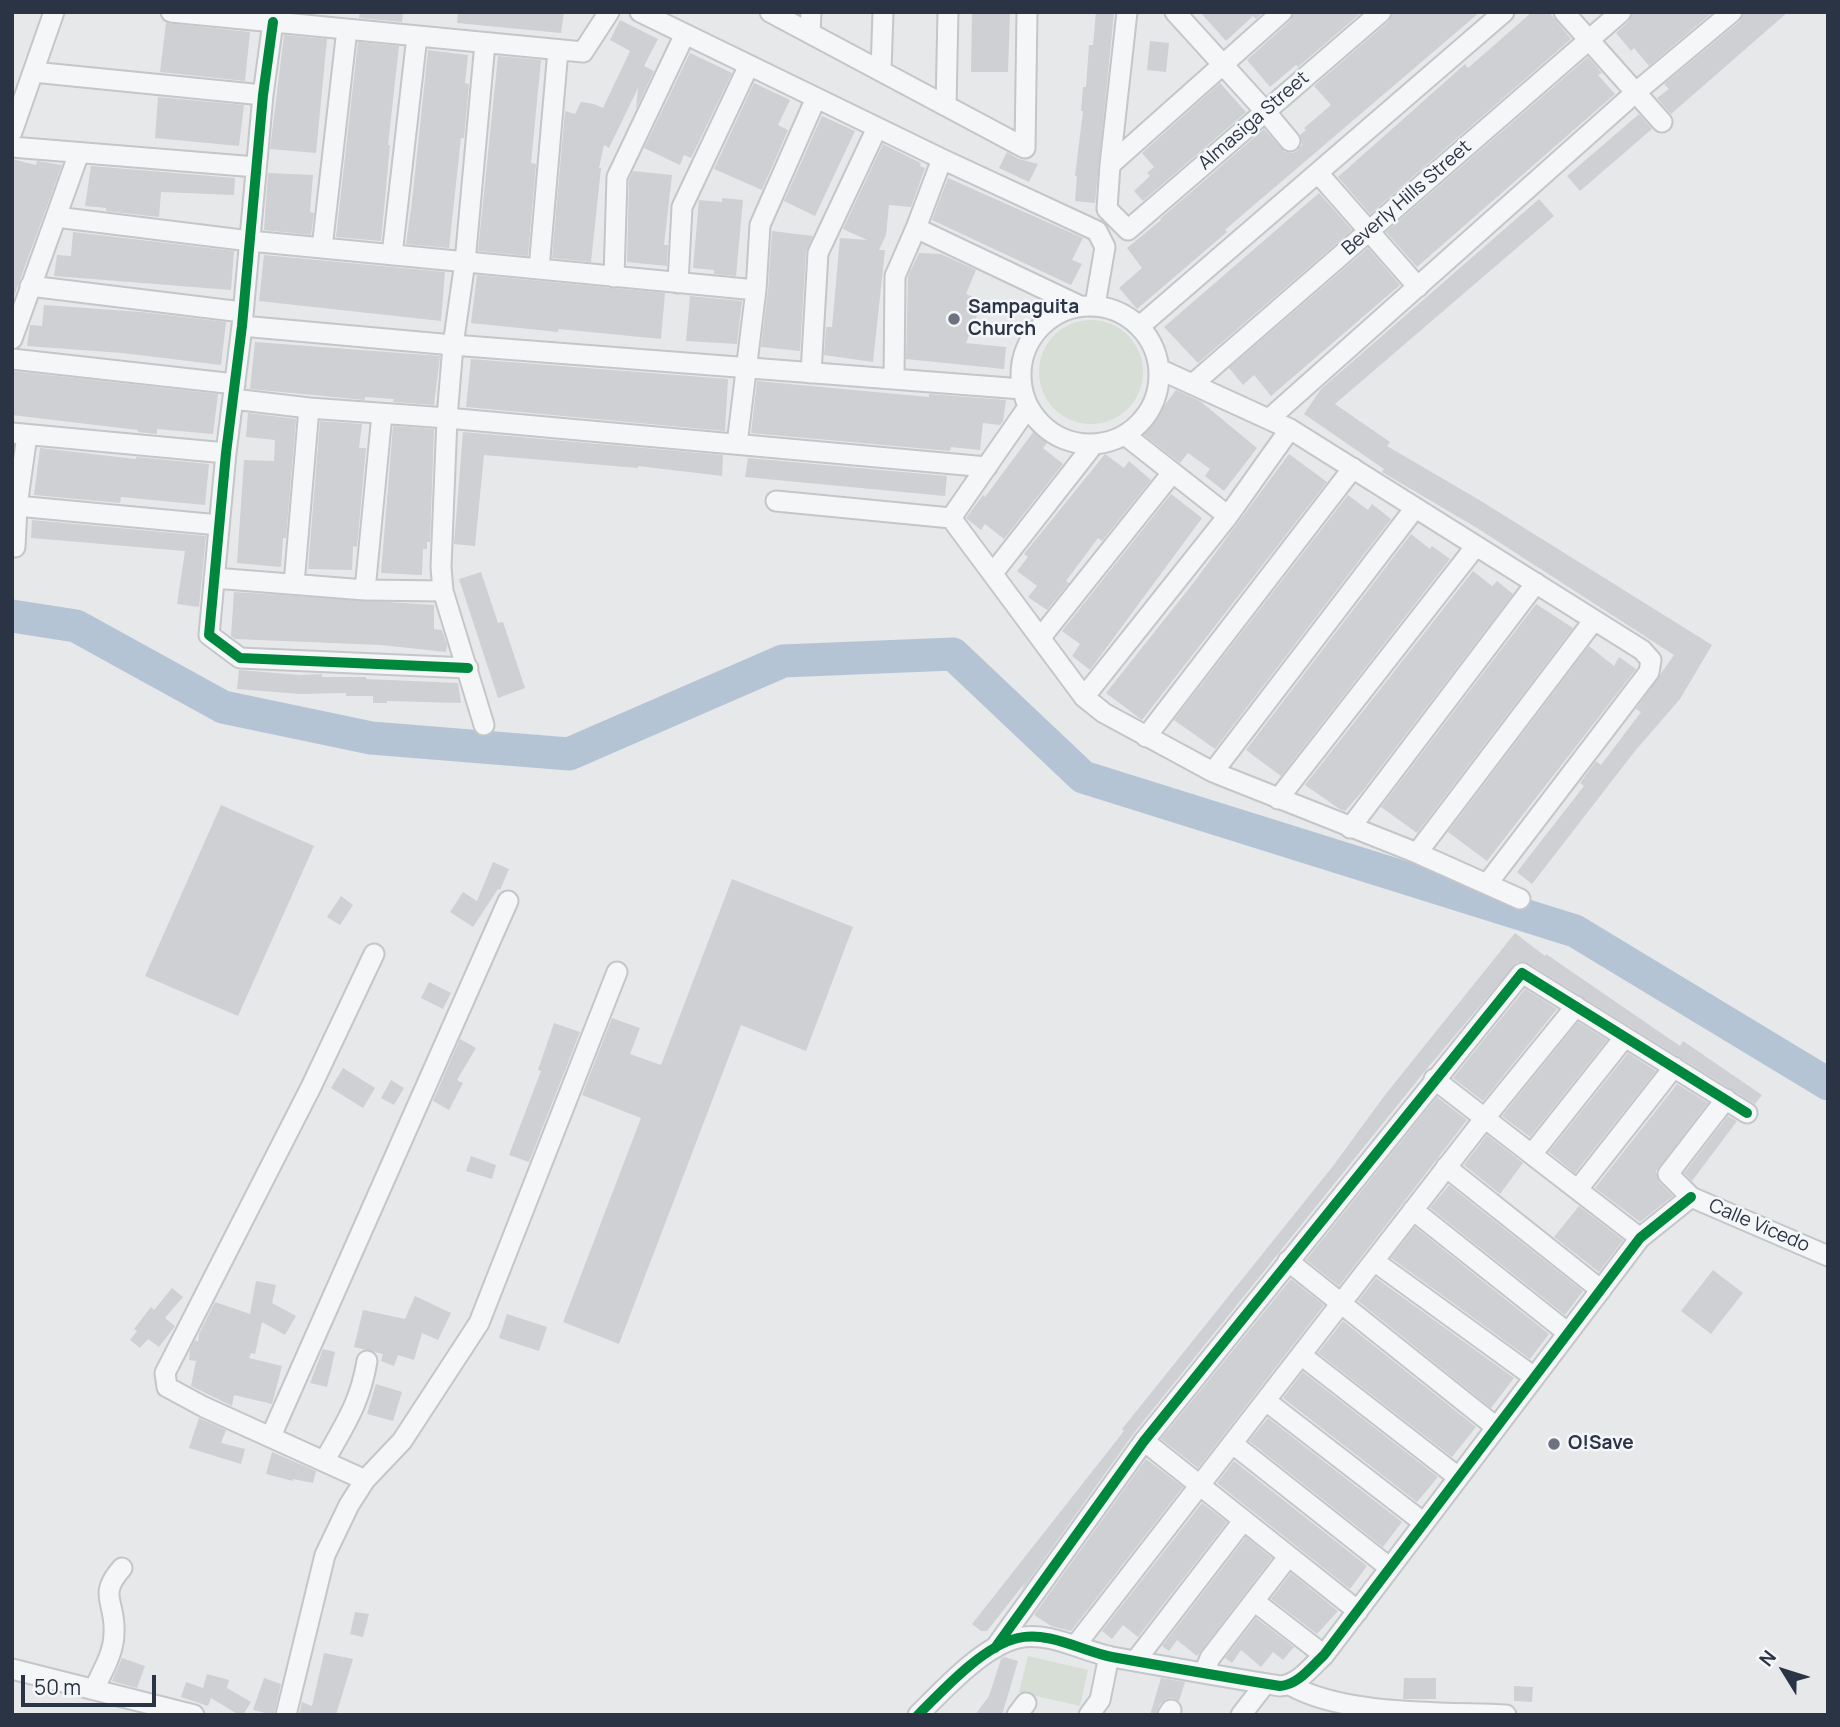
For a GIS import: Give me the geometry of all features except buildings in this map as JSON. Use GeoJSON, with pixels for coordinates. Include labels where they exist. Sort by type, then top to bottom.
{"type":"FeatureCollection","features":[{"type":"Feature","properties":{"kind":"street"},"geometry":{"type":"LineString","coordinates":[[12,132],[54,12]]}},
{"type":"Feature","properties":{"kind":"street"},"geometry":{"type":"LineString","coordinates":[[171,12],[583,52],[609,12]]}},
{"type":"Feature","properties":{"kind":"street"},"geometry":{"type":"LineString","coordinates":[[640,12],[877,128],[1097,231],[1105,247],[1088,306]]}},
{"type":"Feature","properties":{"kind":"street"},"geometry":{"type":"LineString","coordinates":[[770,12],[1025,148],[1027,12]]}},
{"type":"Feature","properties":{"kind":"street"},"geometry":{"type":"LineString","coordinates":[[810,33],[811,12]]}},
{"type":"Feature","properties":{"kind":"street"},"geometry":{"type":"LineString","coordinates":[[881,71],[883,12]]}},
{"type":"Feature","properties":{"kind":"street"},"geometry":{"type":"LineString","coordinates":[[946,106],[948,12]]}},
{"type":"Feature","properties":{"kind":"street"},"geometry":{"type":"LineString","coordinates":[[1110,165],[1127,12]]}},
{"type":"Feature","properties":{"kind":"street"},"geometry":{"type":"LineString","coordinates":[[1175,12],[1290,141]]}},
{"type":"Feature","properties":{"kind":"street"},"geometry":{"type":"LineString","coordinates":[[1110,165],[1282,12]]}},
{"type":"Feature","properties":{"kind":"street","name":"Almasiga Street"},"geometry":{"type":"LineString","coordinates":[[1110,165],[1107,209],[1128,230],[1381,12]]}},
{"type":"Feature","properties":{"kind":"street"},"geometry":{"type":"LineString","coordinates":[[1140,326],[1504,12]]}},
{"type":"Feature","properties":{"kind":"street"},"geometry":{"type":"LineString","coordinates":[[1564,12],[1661,122]]}},
{"type":"Feature","properties":{"kind":"street","name":"Beverly Hills Street"},"geometry":{"type":"LineString","coordinates":[[1194,383],[1621,12]]}},
{"type":"Feature","properties":{"kind":"street"},"geometry":{"type":"LineString","coordinates":[[1270,418],[1635,93],[1732,12]]}},
{"type":"Feature","properties":{"kind":"street"},"geometry":{"type":"LineString","coordinates":[[273,22],[263,95],[209,635],[240,658],[468,668]]}},
{"type":"Feature","properties":{"kind":"street"},"geometry":{"type":"LineString","coordinates":[[321,248],[347,29]]}},
{"type":"Feature","properties":{"kind":"street"},"geometry":{"type":"LineString","coordinates":[[614,276],[617,177],[685,34]]}},
{"type":"Feature","properties":{"kind":"street"},"geometry":{"type":"LineString","coordinates":[[392,255],[418,36]]}},
{"type":"Feature","properties":{"kind":"street"},"geometry":{"type":"LineString","coordinates":[[484,725],[443,591],[440,567],[453,345],[465,262],[485,43]]}},
{"type":"Feature","properties":{"kind":"street"},"geometry":{"type":"LineString","coordinates":[[539,269],[558,50]]}},
{"type":"Feature","properties":{"kind":"street"},"geometry":{"type":"LineString","coordinates":[[678,283],[682,207],[749,65]]}},
{"type":"Feature","properties":{"kind":"street"},"geometry":{"type":"LineString","coordinates":[[33,72],[263,95]]}},
{"type":"Feature","properties":{"kind":"street"},"geometry":{"type":"LineString","coordinates":[[737,444],[756,290],[760,225],[816,98]]}},
{"type":"Feature","properties":{"kind":"street"},"geometry":{"type":"LineString","coordinates":[[810,373],[818,253],[877,128]]}},
{"type":"Feature","properties":{"kind":"street"},"geometry":{"type":"LineString","coordinates":[[12,148],[256,167]]}},
{"type":"Feature","properties":{"kind":"street"},"geometry":{"type":"LineString","coordinates":[[12,339],[79,153]]}},
{"type":"Feature","properties":{"kind":"street"},"geometry":{"type":"LineString","coordinates":[[894,379],[895,276],[942,159]]}},
{"type":"Feature","properties":{"kind":"street"},"geometry":{"type":"LineString","coordinates":[[1318,173],[1418,287]]}},
{"type":"Feature","properties":{"kind":"street"},"geometry":{"type":"LineString","coordinates":[[56,217],[250,241],[756,290]]}},
{"type":"Feature","properties":{"kind":"street"},"geometry":{"type":"LineString","coordinates":[[916,228],[1088,306],[1119,312],[1140,326],[1150,339],[1159,369],[1156,394],[1144,418],[1125,435],[1094,444],[1074,442],[1056,435],[1040,423],[1025,398],[1021,366],[1028,345],[1041,326],[1059,313],[1088,306]]}},
{"type":"Feature","properties":{"kind":"street"},"geometry":{"type":"LineString","coordinates":[[30,286],[242,319],[453,345],[894,379],[1025,398]]}},
{"type":"Feature","properties":{"kind":"street"},"geometry":{"type":"LineString","coordinates":[[12,359],[234,391],[309,408],[987,467]]}},
{"type":"Feature","properties":{"kind":"street"},"geometry":{"type":"LineString","coordinates":[[1159,369],[1290,429],[1642,650],[1651,660],[1649,672],[1487,884]]}},
{"type":"Feature","properties":{"kind":"street"},"geometry":{"type":"LineString","coordinates":[[951,517],[987,467],[1025,398]]}},
{"type":"Feature","properties":{"kind":"street"},"geometry":{"type":"LineString","coordinates":[[294,584],[309,408]]}},
{"type":"Feature","properties":{"kind":"street"},"geometry":{"type":"LineString","coordinates":[[365,590],[382,414]]}},
{"type":"Feature","properties":{"kind":"street"},"geometry":{"type":"LineString","coordinates":[[1084,697],[1228,516],[1290,429]]}},
{"type":"Feature","properties":{"kind":"street"},"geometry":{"type":"LineString","coordinates":[[12,547],[15,547],[20,434],[226,453]]}},
{"type":"Feature","properties":{"kind":"street"},"geometry":{"type":"LineString","coordinates":[[1125,435],[1228,516]]}},
{"type":"Feature","properties":{"kind":"street"},"geometry":{"type":"LineString","coordinates":[[993,573],[1094,444]]}},
{"type":"Feature","properties":{"kind":"street"},"geometry":{"type":"LineString","coordinates":[[1146,737],[1353,468]]}},
{"type":"Feature","properties":{"kind":"street"},"geometry":{"type":"LineString","coordinates":[[1041,637],[1172,473]]}},
{"type":"Feature","properties":{"kind":"street"},"geometry":{"type":"LineString","coordinates":[[776,501],[951,517],[1084,697],[1104,713],[1213,772],[1417,853],[1520,899]]}},
{"type":"Feature","properties":{"kind":"street"},"geometry":{"type":"LineString","coordinates":[[17,506],[219,525]]}},
{"type":"Feature","properties":{"kind":"street"},"geometry":{"type":"LineString","coordinates":[[1213,772],[1415,508]]}},
{"type":"Feature","properties":{"kind":"street"},"geometry":{"type":"LineString","coordinates":[[1278,799],[1476,546]]}},
{"type":"Feature","properties":{"kind":"street"},"geometry":{"type":"LineString","coordinates":[[214,578],[365,590],[443,591]]}},
{"type":"Feature","properties":{"kind":"street"},"geometry":{"type":"LineString","coordinates":[[1350,828],[1536,583]]}},
{"type":"Feature","properties":{"kind":"street"},"geometry":{"type":"LineString","coordinates":[[1417,853],[1594,620]]}},
{"type":"Feature","properties":{"kind":"street"},"geometry":{"type":"LineString","coordinates":[[271,1436],[508,901]]}},
{"type":"Feature","properties":{"kind":"street"},"geometry":{"type":"LineString","coordinates":[[365,1480],[204,1407],[167,1387],[165,1373],[312,1087],[374,954]]}},
{"type":"Feature","properties":{"kind":"street"},"geometry":{"type":"LineString","coordinates":[[286,1715],[325,1555],[365,1480],[402,1441],[479,1323],[617,972]]}},
{"type":"Feature","properties":{"kind":"street"},"geometry":{"type":"LineString","coordinates":[[995,1648],[1144,1441],[1522,972],[1747,1113]]}},
{"type":"Feature","properties":{"kind":"street"},"geometry":{"type":"LineString","coordinates":[[1075,1646],[1446,1167],[1576,1006]]}},
{"type":"Feature","properties":{"kind":"street"},"geometry":{"type":"LineString","coordinates":[[1532,1154],[1624,1038]]}},
{"type":"Feature","properties":{"kind":"street"},"geometry":{"type":"LineString","coordinates":[[1578,1189],[1674,1067]]}},
{"type":"Feature","properties":{"kind":"street"},"geometry":{"type":"LineString","coordinates":[[1434,1079],[1640,1238]]}},
{"type":"Feature","properties":{"kind":"street"},"geometry":{"type":"LineString","coordinates":[[1290,1685],[1324,1655],[1640,1238],[1691,1197],[1668,1174],[1726,1099]]}},
{"type":"Feature","properties":{"kind":"street"},"geometry":{"type":"LineString","coordinates":[[1446,1167],[1601,1290]]}},
{"type":"Feature","properties":{"kind":"street","name":"Calle Vicedo"},"geometry":{"type":"LineString","coordinates":[[1691,1197],[1828,1256]]}},
{"type":"Feature","properties":{"kind":"street"},"geometry":{"type":"LineString","coordinates":[[1413,1210],[1568,1333]]}},
{"type":"Feature","properties":{"kind":"street"},"geometry":{"type":"LineString","coordinates":[[1288,1261],[1496,1427]]}},
{"type":"Feature","properties":{"kind":"street"},"geometry":{"type":"LineString","coordinates":[[1374,1261],[1534,1377]]}},
{"type":"Feature","properties":{"kind":"street"},"geometry":{"type":"LineString","coordinates":[[1301,1355],[1458,1477]]}},
{"type":"Feature","properties":{"kind":"street"},"geometry":{"type":"LineString","coordinates":[[325,1460],[356,1405],[367,1361]]}},
{"type":"Feature","properties":{"kind":"street"},"geometry":{"type":"LineString","coordinates":[[1266,1401],[1424,1523]]}},
{"type":"Feature","properties":{"kind":"street"},"geometry":{"type":"LineString","coordinates":[[1144,1441],[1358,1611]]}},
{"type":"Feature","properties":{"kind":"street"},"geometry":{"type":"LineString","coordinates":[[1233,1444],[1390,1568]]}},
{"type":"Feature","properties":{"kind":"street"},"geometry":{"type":"LineString","coordinates":[[1136,1660],[1243,1521]]}},
{"type":"Feature","properties":{"kind":"street"},"geometry":{"type":"LineString","coordinates":[[1204,1673],[1210,1658],[1288,1557]]}},
{"type":"Feature","properties":{"kind":"street"},"geometry":{"type":"LineString","coordinates":[[94,1689],[112,1651],[115,1633],[107,1589],[110,1581],[122,1568]]}},
{"type":"Feature","properties":{"kind":"street"},"geometry":{"type":"LineString","coordinates":[[1254,1601],[1324,1655]]}},
{"type":"Feature","properties":{"kind":"street"},"geometry":{"type":"LineString","coordinates":[[927,1712],[980,1658],[1021,1637],[1036,1637],[1109,1656],[1265,1684],[1290,1685],[1322,1707],[1393,1713],[1506,1715]]}},
{"type":"Feature","properties":{"kind":"street"},"geometry":{"type":"LineString","coordinates":[[1089,1715],[1100,1700],[1109,1656]]}},
{"type":"Feature","properties":{"kind":"street"},"geometry":{"type":"LineString","coordinates":[[12,1669],[194,1715]]}},
{"type":"Feature","properties":{"kind":"street"},"geometry":{"type":"LineString","coordinates":[[1241,1715],[1265,1684]]}},
{"type":"Feature","properties":{"kind":"shaded area"},"geometry":{"type":"Polygon","coordinates":[[[1091,320],[1111,324],[1128,335],[1139,352],[1143,372],[1139,392],[1128,409],[1111,420],[1091,424],[1071,420],[1054,409],[1043,392],[1039,372],[1043,352],[1054,335],[1071,324],[1091,320]]]}},
{"type":"Feature","properties":{"kind":"shaded area"},"geometry":{"type":"Polygon","coordinates":[[[1028,1656],[1088,1670],[1080,1706],[1019,1692],[1028,1656]]]}},
{"type":"Feature","properties":{"kind":"waterway"},"geometry":{"type":"LineString","coordinates":[[12,616],[76,626],[223,707],[371,738],[569,754],[783,661],[953,654],[1083,777],[1575,931],[1828,1084]]}},
{"type":"Feature","properties":{"kind":"cycle path"},"geometry":{"type":"LineString","coordinates":[[273,22],[263,95],[209,635],[240,658],[468,668]]}},
{"type":"Feature","properties":{"kind":"cycle path"},"geometry":{"type":"LineString","coordinates":[[995,1648],[1144,1441],[1522,973],[1747,1113]]}},
{"type":"Feature","properties":{"kind":"cycle path"},"geometry":{"type":"LineString","coordinates":[[918,1715],[978,1659],[1018,1638],[1053,1639],[1112,1657],[1280,1686],[1298,1679],[1324,1655],[1640,1238],[1691,1197]]}},
{"type":"Feature","properties":{"kind":"place","name":"Sampaguita Church"},"geometry":{"type":"Point","coordinates":[954,319]}},
{"type":"Feature","properties":{"kind":"place","name":"O!Save"},"geometry":{"type":"Point","coordinates":[1554,1444]}}]}
